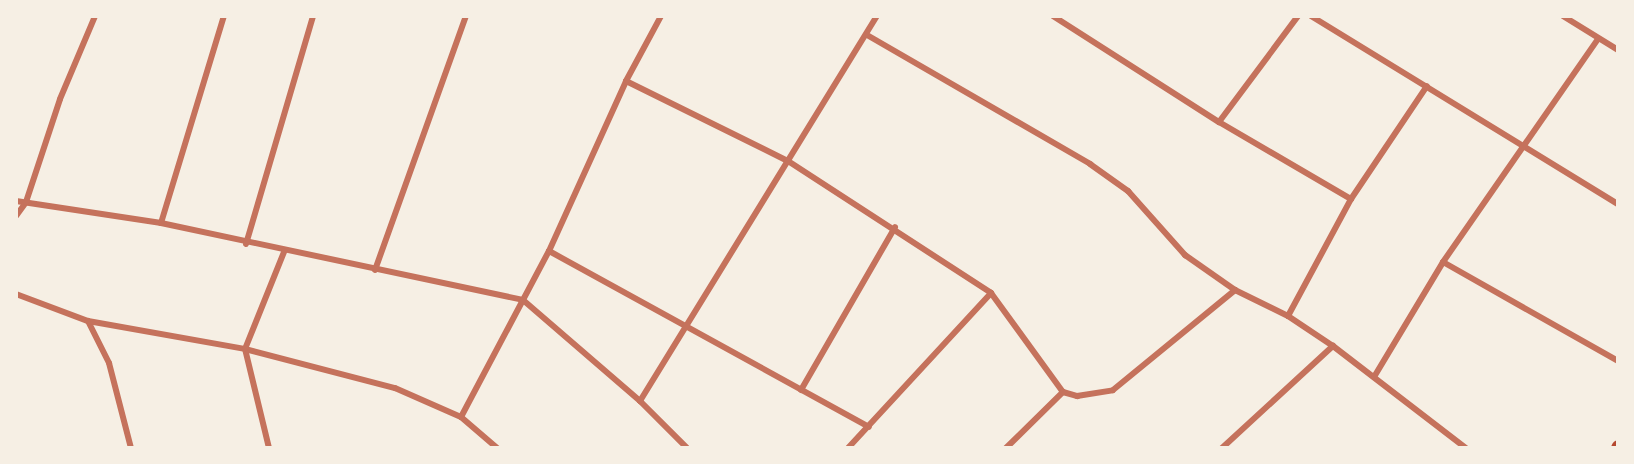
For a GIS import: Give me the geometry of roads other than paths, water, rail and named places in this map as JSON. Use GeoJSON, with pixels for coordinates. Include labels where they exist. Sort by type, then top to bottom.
{"type":"FeatureCollection","features":[{"type":"Feature","properties":{"kind":"street"},"geometry":{"type":"LineString","coordinates":[[16,216],[26,202],[60,99],[94,16]]}},
{"type":"Feature","properties":{"kind":"street"},"geometry":{"type":"LineString","coordinates":[[161,223],[224,16]]}},
{"type":"Feature","properties":{"kind":"street"},"geometry":{"type":"LineString","coordinates":[[246,244],[314,16]]}},
{"type":"Feature","properties":{"kind":"street"},"geometry":{"type":"LineString","coordinates":[[375,270],[466,16]]}},
{"type":"Feature","properties":{"kind":"street"},"geometry":{"type":"LineString","coordinates":[[461,417],[549,251],[626,81],[661,16]]}},
{"type":"Feature","properties":{"kind":"street"},"geometry":{"type":"LineString","coordinates":[[640,400],[688,328],[877,16]]}},
{"type":"Feature","properties":{"kind":"street"},"geometry":{"type":"LineString","coordinates":[[1053,16],[1219,122],[1352,199]]}},
{"type":"Feature","properties":{"kind":"street"},"geometry":{"type":"LineString","coordinates":[[1219,122],[1298,16]]}},
{"type":"Feature","properties":{"kind":"street"},"geometry":{"type":"LineString","coordinates":[[1311,16],[1617,204]]}},
{"type":"Feature","properties":{"kind":"street"},"geometry":{"type":"LineString","coordinates":[[1563,16],[1617,50]]}},
{"type":"Feature","properties":{"kind":"street"},"geometry":{"type":"LineString","coordinates":[[867,34],[1119,184],[1185,255],[1235,290],[1288,316],[1333,345],[1466,447]]}},
{"type":"Feature","properties":{"kind":"street"},"geometry":{"type":"LineString","coordinates":[[1374,377],[1443,262],[1598,39]]}},
{"type":"Feature","properties":{"kind":"street"},"geometry":{"type":"LineString","coordinates":[[626,81],[788,161],[895,227],[991,292],[1063,392],[1094,395],[1113,390],[1235,290]]}},
{"type":"Feature","properties":{"kind":"street"},"geometry":{"type":"LineString","coordinates":[[1288,316],[1352,199],[1427,86]]}},
{"type":"Feature","properties":{"kind":"street"},"geometry":{"type":"LineString","coordinates":[[16,201],[161,223],[246,244],[523,300],[640,400],[687,447]]}},
{"type":"Feature","properties":{"kind":"street"},"geometry":{"type":"LineString","coordinates":[[801,390],[895,227]]}},
{"type":"Feature","properties":{"kind":"street"},"geometry":{"type":"LineString","coordinates":[[549,251],[869,427]]}},
{"type":"Feature","properties":{"kind":"street"},"geometry":{"type":"LineString","coordinates":[[268,447],[244,349],[284,252]]}},
{"type":"Feature","properties":{"kind":"street"},"geometry":{"type":"LineString","coordinates":[[1443,262],[1617,361]]}},
{"type":"Feature","properties":{"kind":"street"},"geometry":{"type":"LineString","coordinates":[[848,447],[869,427],[991,292]]}},
{"type":"Feature","properties":{"kind":"street"},"geometry":{"type":"LineString","coordinates":[[16,294],[88,321],[244,349],[395,388],[461,417],[497,447]]}},
{"type":"Feature","properties":{"kind":"street"},"geometry":{"type":"LineString","coordinates":[[88,321],[109,363],[131,447]]}},
{"type":"Feature","properties":{"kind":"street"},"geometry":{"type":"LineString","coordinates":[[1222,447],[1333,345]]}},
{"type":"Feature","properties":{"kind":"street"},"geometry":{"type":"LineString","coordinates":[[1006,447],[1063,392]]}}]}
